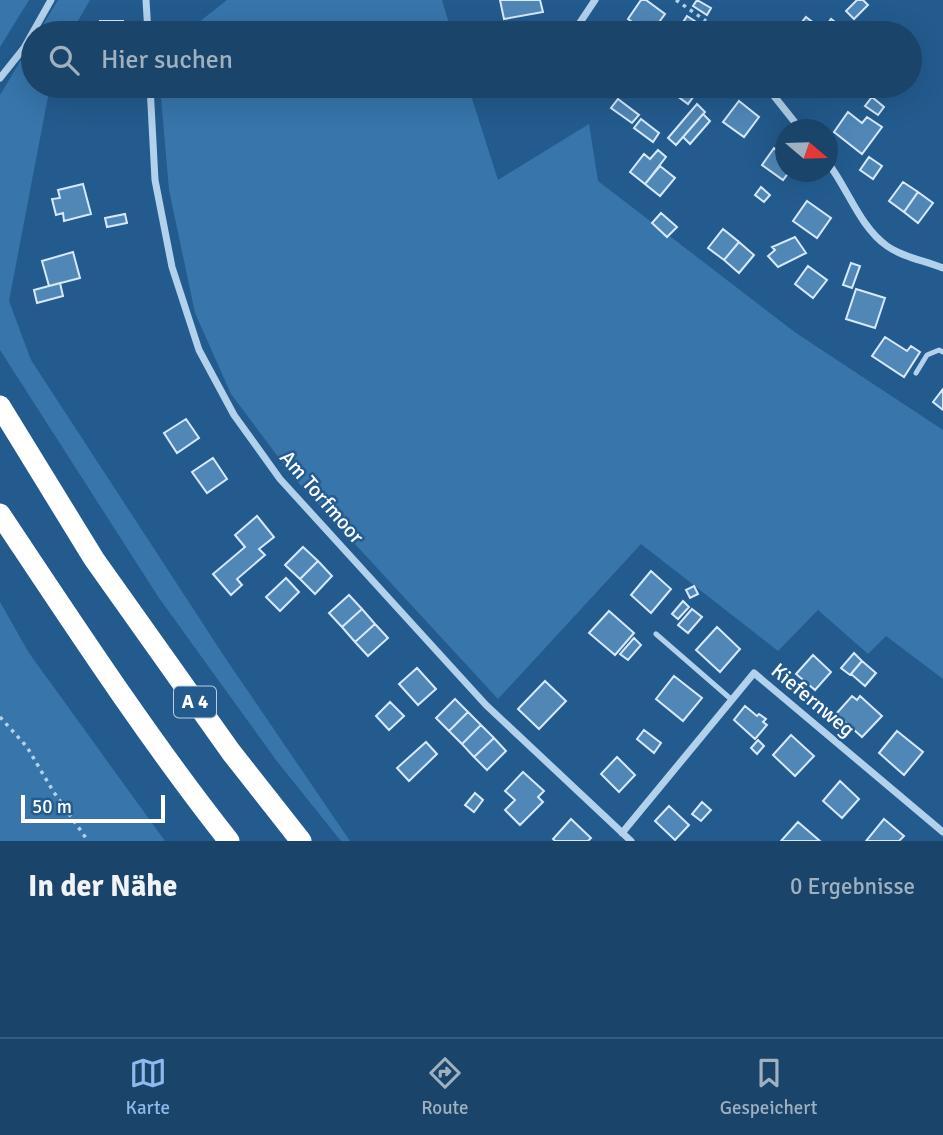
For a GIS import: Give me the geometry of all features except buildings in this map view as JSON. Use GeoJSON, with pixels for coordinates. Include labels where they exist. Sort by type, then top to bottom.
{"type":"FeatureCollection","features":[{"type":"Feature","properties":{"kind":"highway","name":"A 4"},"geometry":{"type":"LineString","coordinates":[[0,406],[94,559],[231,752],[301,841]]}},
{"type":"Feature","properties":{"kind":"highway","name":"A 4"},"geometry":{"type":"LineString","coordinates":[[0,514],[103,669],[229,841]]}},
{"type":"Feature","properties":{"kind":"street"},"geometry":{"type":"LineString","coordinates":[[39,21],[51,0]]}},
{"type":"Feature","properties":{"kind":"street"},"geometry":{"type":"LineString","coordinates":[[146,0],[147,21]]}},
{"type":"Feature","properties":{"kind":"street"},"geometry":{"type":"LineString","coordinates":[[581,21],[595,0]]}},
{"type":"Feature","properties":{"kind":"street"},"geometry":{"type":"LineString","coordinates":[[0,78],[21,52]]}},
{"type":"Feature","properties":{"kind":"street","name":"Am Torfmoor"},"geometry":{"type":"LineString","coordinates":[[151,98],[155,180],[172,267],[199,350],[234,415],[280,479],[477,695],[631,841]]}},
{"type":"Feature","properties":{"kind":"street"},"geometry":{"type":"LineString","coordinates":[[776,98],[792,119]]}},
{"type":"Feature","properties":{"kind":"street"},"geometry":{"type":"LineString","coordinates":[[838,176],[872,233],[889,248],[943,268]]}},
{"type":"Feature","properties":{"kind":"street","name":"Kiefernweg"},"geometry":{"type":"LineString","coordinates":[[622,833],[754,673],[943,832]]}},
{"type":"Feature","properties":{"kind":"lane"},"geometry":{"type":"LineString","coordinates":[[916,373],[927,355],[939,350],[943,352]]}},
{"type":"Feature","properties":{"kind":"lane"},"geometry":{"type":"LineString","coordinates":[[656,634],[732,700]]}},
{"type":"Feature","properties":{"kind":"path"},"geometry":{"type":"LineString","coordinates":[[676,0],[705,21]]}},
{"type":"Feature","properties":{"kind":"path"},"geometry":{"type":"LineString","coordinates":[[0,717],[27,747],[53,791],[88,841]]}},
{"type":"Feature","properties":{"kind":"shaded area"},"geometry":{"type":"Polygon","coordinates":[[[0,0],[29,0],[0,47],[0,0]]]}},
{"type":"Feature","properties":{"kind":"shaded area"},"geometry":{"type":"Polygon","coordinates":[[[58,0],[90,0],[78,21],[45,21],[58,0]]]}},
{"type":"Feature","properties":{"kind":"shaded area"},"geometry":{"type":"Polygon","coordinates":[[[227,0],[442,0],[448,21],[200,21],[227,0]]]}},
{"type":"Feature","properties":{"kind":"shaded area"},"geometry":{"type":"Polygon","coordinates":[[[21,60],[21,98],[48,98],[9,301],[31,360],[224,656],[350,841],[341,841],[276,760],[159,598],[0,350],[0,95],[21,60]]]}},
{"type":"Feature","properties":{"kind":"shaded area"},"geometry":{"type":"Polygon","coordinates":[[[161,98],[472,98],[498,180],[589,124],[598,181],[796,333],[943,430],[943,679],[886,636],[868,654],[818,610],[778,651],[641,544],[498,699],[294,478],[231,394],[195,313],[169,190],[161,98]]]}},
{"type":"Feature","properties":{"kind":"shaded area"},"geometry":{"type":"Polygon","coordinates":[[[0,602],[29,653],[165,841],[0,841],[0,602]]]}}]}
